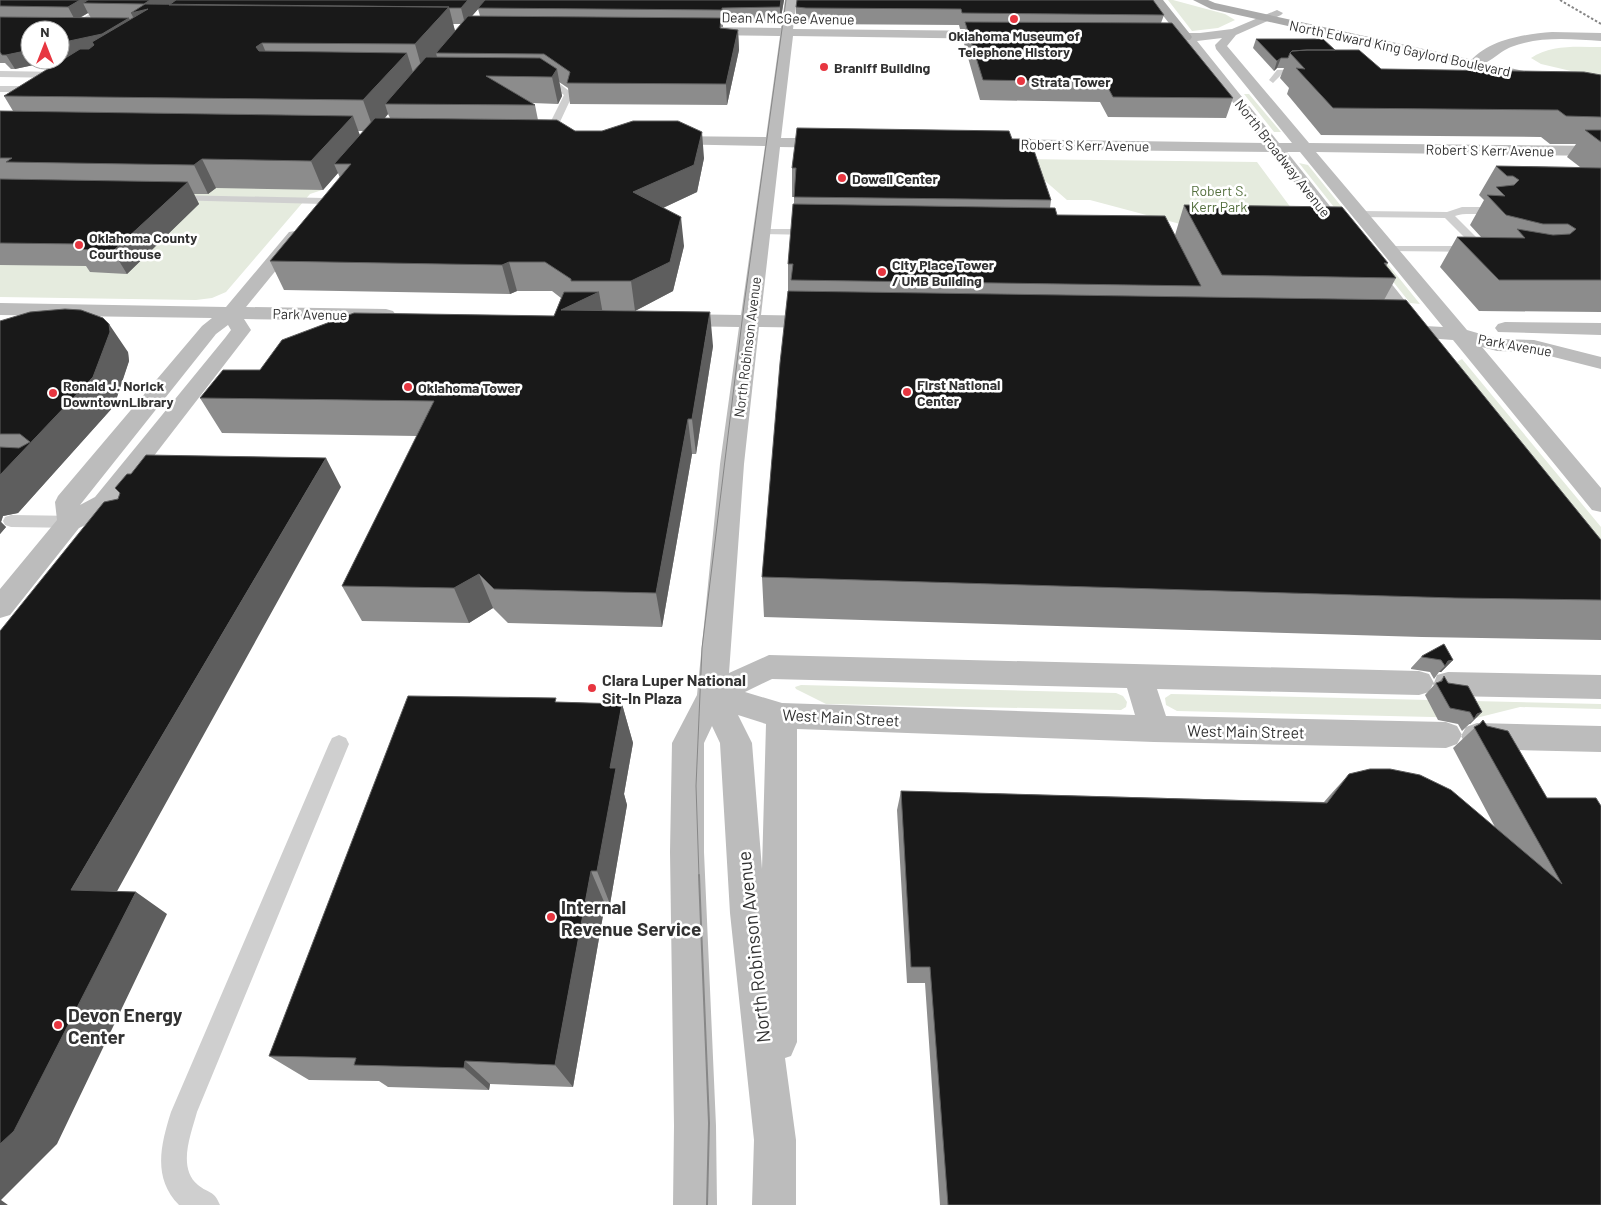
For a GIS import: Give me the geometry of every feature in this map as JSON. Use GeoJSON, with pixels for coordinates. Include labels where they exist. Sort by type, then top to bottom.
{"type":"FeatureCollection","features":[{"type":"Feature","properties":{"kind":"main road"},"geometry":{"type":"LineString","coordinates":[[1157,0],[1186,37]]}},
{"type":"Feature","properties":{"kind":"main road","name":"North Edward King Gaylord Boulevard"},"geometry":{"type":"LineString","coordinates":[[1199,0],[1212,6],[1265,14],[1601,94]]}},
{"type":"Feature","properties":{"kind":"main road"},"geometry":{"type":"LineString","coordinates":[[1219,0],[1265,14]]}},
{"type":"Feature","properties":{"kind":"main road","name":"North Edward King Gaylord Boulevard"},"geometry":{"type":"LineString","coordinates":[[1475,64],[1601,84]]}},
{"type":"Feature","properties":{"kind":"street","name":"North Robinson Avenue"},"geometry":{"type":"LineString","coordinates":[[695,1205],[694,1069],[687,852],[688,743],[712,695],[732,464],[791,0]]}},
{"type":"Feature","properties":{"kind":"street"},"geometry":{"type":"LineString","coordinates":[[1186,37],[1195,33],[1229,27],[1265,14]]}},
{"type":"Feature","properties":{"kind":"street"},"geometry":{"type":"LineString","coordinates":[[1138,36],[1186,37],[1235,32],[1265,14]]}},
{"type":"Feature","properties":{"kind":"street"},"geometry":{"type":"LineString","coordinates":[[73,26],[102,26]]}},
{"type":"Feature","properties":{"kind":"street","name":"Dean A McGee Avenue"},"geometry":{"type":"LineString","coordinates":[[688,31],[1010,35]]}},
{"type":"Feature","properties":{"kind":"street","name":"North Broadway Avenue"},"geometry":{"type":"LineString","coordinates":[[1235,32],[1224,41],[1221,45],[1222,49],[1601,504]]}},
{"type":"Feature","properties":{"kind":"street","name":"North Broadway Avenue"},"geometry":{"type":"LineString","coordinates":[[1186,37],[1196,46],[1275,147],[1339,239],[1440,358]]}},
{"type":"Feature","properties":{"kind":"street"},"geometry":{"type":"LineString","coordinates":[[1475,64],[1544,46],[1600,39]]}},
{"type":"Feature","properties":{"kind":"street"},"geometry":{"type":"LineString","coordinates":[[58,89],[73,77]]}},
{"type":"Feature","properties":{"kind":"street"},"geometry":{"type":"LineString","coordinates":[[542,139],[566,139]]}},
{"type":"Feature","properties":{"kind":"street"},"geometry":{"type":"LineString","coordinates":[[652,140],[848,143]]}},
{"type":"Feature","properties":{"kind":"street","name":"Robert S Kerr Avenue"},"geometry":{"type":"LineString","coordinates":[[977,144],[1601,151]]}},
{"type":"Feature","properties":{"kind":"street"},"geometry":{"type":"LineString","coordinates":[[70,522],[67,502],[209,330],[231,313],[337,186]]}},
{"type":"Feature","properties":{"kind":"street","name":"Park Avenue"},"geometry":{"type":"LineString","coordinates":[[0,309],[409,316]]}},
{"type":"Feature","properties":{"kind":"street"},"geometry":{"type":"LineString","coordinates":[[0,608],[70,522],[104,503],[232,342],[241,330],[231,313]]}},
{"type":"Feature","properties":{"kind":"street"},"geometry":{"type":"LineString","coordinates":[[654,320],[839,322]]}},
{"type":"Feature","properties":{"kind":"street","name":"Park Avenue"},"geometry":{"type":"LineString","coordinates":[[1459,334],[1481,328],[1601,329]]}},
{"type":"Feature","properties":{"kind":"street","name":"Park Avenue"},"geometry":{"type":"LineString","coordinates":[[1380,330],[1459,334],[1497,345],[1534,346],[1601,363]]}},
{"type":"Feature","properties":{"kind":"street"},"geometry":{"type":"LineString","coordinates":[[712,695],[769,667],[1419,683]]}},
{"type":"Feature","properties":{"kind":"street"},"geometry":{"type":"LineString","coordinates":[[1139,677],[1154,729]]}},
{"type":"Feature","properties":{"kind":"street"},"geometry":{"type":"LineString","coordinates":[[1448,684],[1601,687]]}},
{"type":"Feature","properties":{"kind":"street","name":"North Robinson Avenue"},"geometry":{"type":"LineString","coordinates":[[712,695],[736,743],[748,914],[775,1140],[774,1205]]}},
{"type":"Feature","properties":{"kind":"street","name":"West Main Street"},"geometry":{"type":"LineString","coordinates":[[712,695],[782,716],[1154,729],[1446,735]]}},
{"type":"Feature","properties":{"kind":"street"},"geometry":{"type":"LineString","coordinates":[[775,1140],[781,906],[782,716]]}},
{"type":"Feature","properties":{"kind":"street"},"geometry":{"type":"LineString","coordinates":[[1476,736],[1601,738]]}},
{"type":"Feature","properties":{"kind":"lane"},"geometry":{"type":"LineString","coordinates":[[73,26],[119,0]]}},
{"type":"Feature","properties":{"kind":"lane"},"geometry":{"type":"LineString","coordinates":[[1273,80],[1280,72],[1317,71]]}},
{"type":"Feature","properties":{"kind":"lane"},"geometry":{"type":"LineString","coordinates":[[0,74],[73,77]]}},
{"type":"Feature","properties":{"kind":"lane"},"geometry":{"type":"LineString","coordinates":[[529,79],[548,79],[569,94],[542,139]]}},
{"type":"Feature","properties":{"kind":"lane"},"geometry":{"type":"LineString","coordinates":[[1533,87],[1560,83]]}},
{"type":"Feature","properties":{"kind":"lane"},"geometry":{"type":"LineString","coordinates":[[0,89],[27,89]]}},
{"type":"Feature","properties":{"kind":"lane"},"geometry":{"type":"LineString","coordinates":[[157,198],[324,201]]}},
{"type":"Feature","properties":{"kind":"lane"},"geometry":{"type":"LineString","coordinates":[[1360,214],[1448,215],[1462,210],[1496,210]]}},
{"type":"Feature","properties":{"kind":"lane"},"geometry":{"type":"LineString","coordinates":[[1448,215],[1482,250]]}},
{"type":"Feature","properties":{"kind":"lane"},"geometry":{"type":"LineString","coordinates":[[761,232],[827,233]]}},
{"type":"Feature","properties":{"kind":"lane"},"geometry":{"type":"LineString","coordinates":[[1390,249],[1482,250],[1496,253]]}},
{"type":"Feature","properties":{"kind":"lane"},"geometry":{"type":"LineString","coordinates":[[11,521],[99,523]]}},
{"type":"Feature","properties":{"kind":"lane"},"geometry":{"type":"LineString","coordinates":[[206,1205],[186,1194],[174,1174],[174,1146],[184,1112],[339,744]]}},
{"type":"Feature","properties":{"kind":"green space"},"geometry":{"type":"Polygon","coordinates":[[[1168,0],[1225,14],[1235,20],[1218,28],[1192,31],[1168,0]]]}},
{"type":"Feature","properties":{"kind":"green space"},"geometry":{"type":"Polygon","coordinates":[[[1601,47],[1601,78],[1541,64],[1531,58],[1556,48],[1601,47]]]}},
{"type":"Feature","properties":{"kind":"green space"},"geometry":{"type":"Polygon","coordinates":[[[1244,94],[1249,94],[1281,132],[1274,132],[1244,94]]]}},
{"type":"Feature","properties":{"kind":"green space","name":"Oklahoma County Courthouse"},"geometry":{"type":"Polygon","coordinates":[[[0,140],[322,190],[310,194],[226,292],[212,298],[196,300],[0,297],[0,140]]]}},
{"type":"Feature","properties":{"kind":"green space","name":"Robert S. Kerr Park"},"geometry":{"type":"Polygon","coordinates":[[[1020,159],[1257,162],[1311,235],[1214,233],[1090,200],[1067,200],[1020,159]]]}},
{"type":"Feature","properties":{"kind":"green space"},"geometry":{"type":"Polygon","coordinates":[[[1299,163],[1308,165],[1420,304],[1410,303],[1299,163]]]}},
{"type":"Feature","properties":{"kind":"green space"},"geometry":{"type":"Polygon","coordinates":[[[1462,359],[1601,527],[1601,541],[1457,362],[1462,359]]]}},
{"type":"Feature","properties":{"kind":"green space"},"geometry":{"type":"Polygon","coordinates":[[[801,685],[1116,693],[1123,696],[1127,702],[1126,707],[1121,710],[826,704],[796,689],[795,687],[801,685]]]}},
{"type":"Feature","properties":{"kind":"green space"},"geometry":{"type":"Polygon","coordinates":[[[1171,694],[1601,704],[1601,709],[1520,707],[1476,718],[1177,711],[1166,705],[1165,698],[1171,694]]]}},
{"type":"Feature","properties":{"kind":"building"},"geometry":{"type":"Polygon","coordinates":[[[0,0],[80,0],[68,7],[0,6],[0,0]]]}},
{"type":"Feature","properties":{"kind":"building"},"geometry":{"type":"Polygon","coordinates":[[[88,0],[150,0],[144,4],[83,3],[88,0]]]}},
{"type":"Feature","properties":{"kind":"building"},"geometry":{"type":"Polygon","coordinates":[[[176,0],[468,0],[461,8],[169,5],[176,0]]]}},
{"type":"Feature","properties":{"kind":"building"},"geometry":{"type":"Polygon","coordinates":[[[485,0],[781,0],[780,7],[722,8],[722,10],[478,8],[485,0]]]}},
{"type":"Feature","properties":{"kind":"building"},"geometry":{"type":"Polygon","coordinates":[[[797,0],[1153,0],[1164,15],[962,13],[961,9],[806,8],[796,7],[797,0]]]}},
{"type":"Feature","properties":{"kind":"building"},"geometry":{"type":"Polygon","coordinates":[[[145,4],[449,7],[415,44],[262,43],[256,47],[259,51],[407,53],[363,100],[4,96],[46,70],[70,70],[70,55],[80,49],[89,49],[94,45],[92,42],[148,9],[131,13],[145,4]]]}},
{"type":"Feature","properties":{"kind":"building"},"geometry":{"type":"Polygon","coordinates":[[[468,16],[721,18],[720,28],[738,30],[726,84],[567,83],[570,72],[544,54],[436,53],[468,16]]]}},
{"type":"Feature","properties":{"kind":"building"},"geometry":{"type":"Polygon","coordinates":[[[0,17],[129,18],[102,34],[70,41],[70,20],[20,20],[20,52],[2,55],[0,52],[0,17]]]}},
{"type":"Feature","properties":{"kind":"building"},"geometry":{"type":"Polygon","coordinates":[[[965,22],[1172,23],[1233,98],[1113,97],[1105,82],[983,80],[965,22]]]}},
{"type":"Feature","properties":{"kind":"building"},"geometry":{"type":"Polygon","coordinates":[[[1256,39],[1323,39],[1335,50],[1292,51],[1288,58],[1281,58],[1277,61],[1256,39]]]}},
{"type":"Feature","properties":{"kind":"building"},"geometry":{"type":"Polygon","coordinates":[[[1359,50],[1381,69],[1584,72],[1601,75],[1601,117],[1566,116],[1558,110],[1333,108],[1296,68],[1305,69],[1290,53],[1292,51],[1359,50]]]}},
{"type":"Feature","properties":{"kind":"building"},"geometry":{"type":"Polygon","coordinates":[[[426,57],[540,58],[557,69],[552,77],[486,76],[535,105],[385,104],[426,57]]]}},
{"type":"Feature","properties":{"kind":"building"},"geometry":{"type":"Polygon","coordinates":[[[0,111],[353,116],[311,161],[202,159],[194,165],[6,162],[12,158],[0,158],[0,111]]]}},
{"type":"Feature","properties":{"kind":"building"},"geometry":{"type":"Polygon","coordinates":[[[375,118],[557,120],[575,131],[602,131],[633,121],[678,121],[702,132],[694,165],[633,192],[681,217],[670,262],[631,281],[571,281],[571,279],[545,262],[509,262],[502,265],[270,261],[351,164],[334,164],[375,118]]]}},
{"type":"Feature","properties":{"kind":"building"},"geometry":{"type":"Polygon","coordinates":[[[797,128],[1009,131],[1012,139],[1030,139],[1051,200],[794,197],[796,168],[792,168],[797,128]]]}},
{"type":"Feature","properties":{"kind":"building"},"geometry":{"type":"Polygon","coordinates":[[[1585,130],[1601,130],[1601,142],[1585,130]]]}},
{"type":"Feature","properties":{"kind":"building"},"geometry":{"type":"Polygon","coordinates":[[[1496,166],[1601,168],[1601,280],[1499,280],[1457,237],[1525,238],[1517,229],[1553,235],[1570,234],[1576,229],[1568,224],[1543,224],[1506,215],[1487,195],[1505,196],[1496,187],[1514,185],[1519,180],[1513,176],[1507,176],[1496,166]]]}},
{"type":"Feature","properties":{"kind":"building"},"geometry":{"type":"Polygon","coordinates":[[[0,179],[188,182],[113,251],[75,249],[82,244],[0,243],[0,179]]]}},
{"type":"Feature","properties":{"kind":"building"},"geometry":{"type":"Polygon","coordinates":[[[793,204],[1055,208],[1057,215],[1165,216],[1201,286],[791,280],[793,264],[788,264],[793,204]]]}},
{"type":"Feature","properties":{"kind":"building"},"geometry":{"type":"Polygon","coordinates":[[[1184,205],[1342,207],[1388,263],[1384,263],[1396,278],[1222,275],[1184,205]]]}},
{"type":"Feature","properties":{"kind":"building"},"geometry":{"type":"Polygon","coordinates":[[[788,291],[1406,300],[1601,540],[1601,600],[1455,598],[762,577],[788,291]]]}},
{"type":"Feature","properties":{"kind":"building"},"geometry":{"type":"Polygon","coordinates":[[[564,292],[599,292],[561,310],[710,312],[692,419],[688,419],[656,593],[494,589],[479,574],[454,588],[342,586],[434,401],[200,398],[223,370],[260,370],[282,340],[354,313],[554,316],[564,292]]]}},
{"type":"Feature","properties":{"kind":"building","name":"Ronald J. Norick DowntownLibrary"},"geometry":{"type":"Polygon","coordinates":[[[65,309],[81,310],[103,318],[109,324],[110,332],[93,377],[0,475],[0,447],[19,448],[30,442],[20,434],[0,434],[0,321],[30,312],[65,309]]]}},
{"type":"Feature","properties":{"kind":"building"},"geometry":{"type":"Polygon","coordinates":[[[146,455],[326,458],[71,890],[136,892],[14,1131],[0,1144],[0,631],[104,502],[118,499],[120,493],[115,488],[127,474],[131,474],[146,455]]]}},
{"type":"Feature","properties":{"kind":"building"},"geometry":{"type":"Polygon","coordinates":[[[1444,644],[1453,660],[1448,661],[1445,666],[1441,660],[1422,657],[1422,656],[1444,644]]]}},
{"type":"Feature","properties":{"kind":"building"},"geometry":{"type":"Polygon","coordinates":[[[1444,676],[1448,683],[1468,686],[1482,712],[1477,714],[1474,719],[1470,712],[1450,708],[1436,683],[1442,681],[1444,676]]]}},
{"type":"Feature","properties":{"kind":"building"},"geometry":{"type":"Polygon","coordinates":[[[408,696],[556,698],[555,702],[622,704],[610,768],[616,768],[597,871],[591,871],[555,1065],[465,1061],[464,1068],[354,1065],[356,1058],[269,1056],[408,696]]]}},
{"type":"Feature","properties":{"kind":"building"},"geometry":{"type":"Polygon","coordinates":[[[1483,720],[1487,726],[1508,731],[1547,798],[1596,798],[1601,806],[1601,1205],[948,1205],[930,967],[911,967],[901,791],[1327,803],[1349,774],[1370,769],[1390,769],[1420,775],[1451,790],[1562,884],[1474,727],[1483,720]]]}},
{"type":"Feature","properties":{"kind":"tram line"},"geometry":{"type":"LineString","coordinates":[[699,876],[696,786],[702,648],[744,305],[786,0]]}},
{"type":"Feature","properties":{"kind":"tram line"},"geometry":{"type":"LineString","coordinates":[[699,875],[709,1123],[707,1205]]}},
{"type":"Feature","properties":{"kind":"railway"},"geometry":{"type":"LineString","coordinates":[[1560,0],[1601,24]]}},
{"type":"Feature","properties":{"kind":"place","name":"Oklahoma Museum of Telephone History"},"geometry":{"type":"Point","coordinates":[1014,19]}},
{"type":"Feature","properties":{"kind":"place","name":"Braniff Building"},"geometry":{"type":"Point","coordinates":[824,67]}},
{"type":"Feature","properties":{"kind":"place","name":"Strata Tower"},"geometry":{"type":"Point","coordinates":[1021,81]}},
{"type":"Feature","properties":{"kind":"place","name":"Dowell Center"},"geometry":{"type":"Point","coordinates":[842,178]}},
{"type":"Feature","properties":{"kind":"place","name":"Oklahoma County Courthouse"},"geometry":{"type":"Point","coordinates":[79,245]}},
{"type":"Feature","properties":{"kind":"place","name":"City Place Tower / UMB Building"},"geometry":{"type":"Point","coordinates":[882,272]}},
{"type":"Feature","properties":{"kind":"place","name":"Oklahoma Tower"},"geometry":{"type":"Point","coordinates":[408,387]}},
{"type":"Feature","properties":{"kind":"place","name":"First National Center"},"geometry":{"type":"Point","coordinates":[907,392]}},
{"type":"Feature","properties":{"kind":"place","name":"Ronald J. Norick DowntownLibrary"},"geometry":{"type":"Point","coordinates":[53,393]}},
{"type":"Feature","properties":{"kind":"place","name":"Clara Luper National Sit-In Plaza"},"geometry":{"type":"Point","coordinates":[592,688]}},
{"type":"Feature","properties":{"kind":"place","name":"Internal Revenue Service"},"geometry":{"type":"Point","coordinates":[551,917]}},
{"type":"Feature","properties":{"kind":"place","name":"Devon Energy Center"},"geometry":{"type":"Point","coordinates":[58,1025]}}]}
